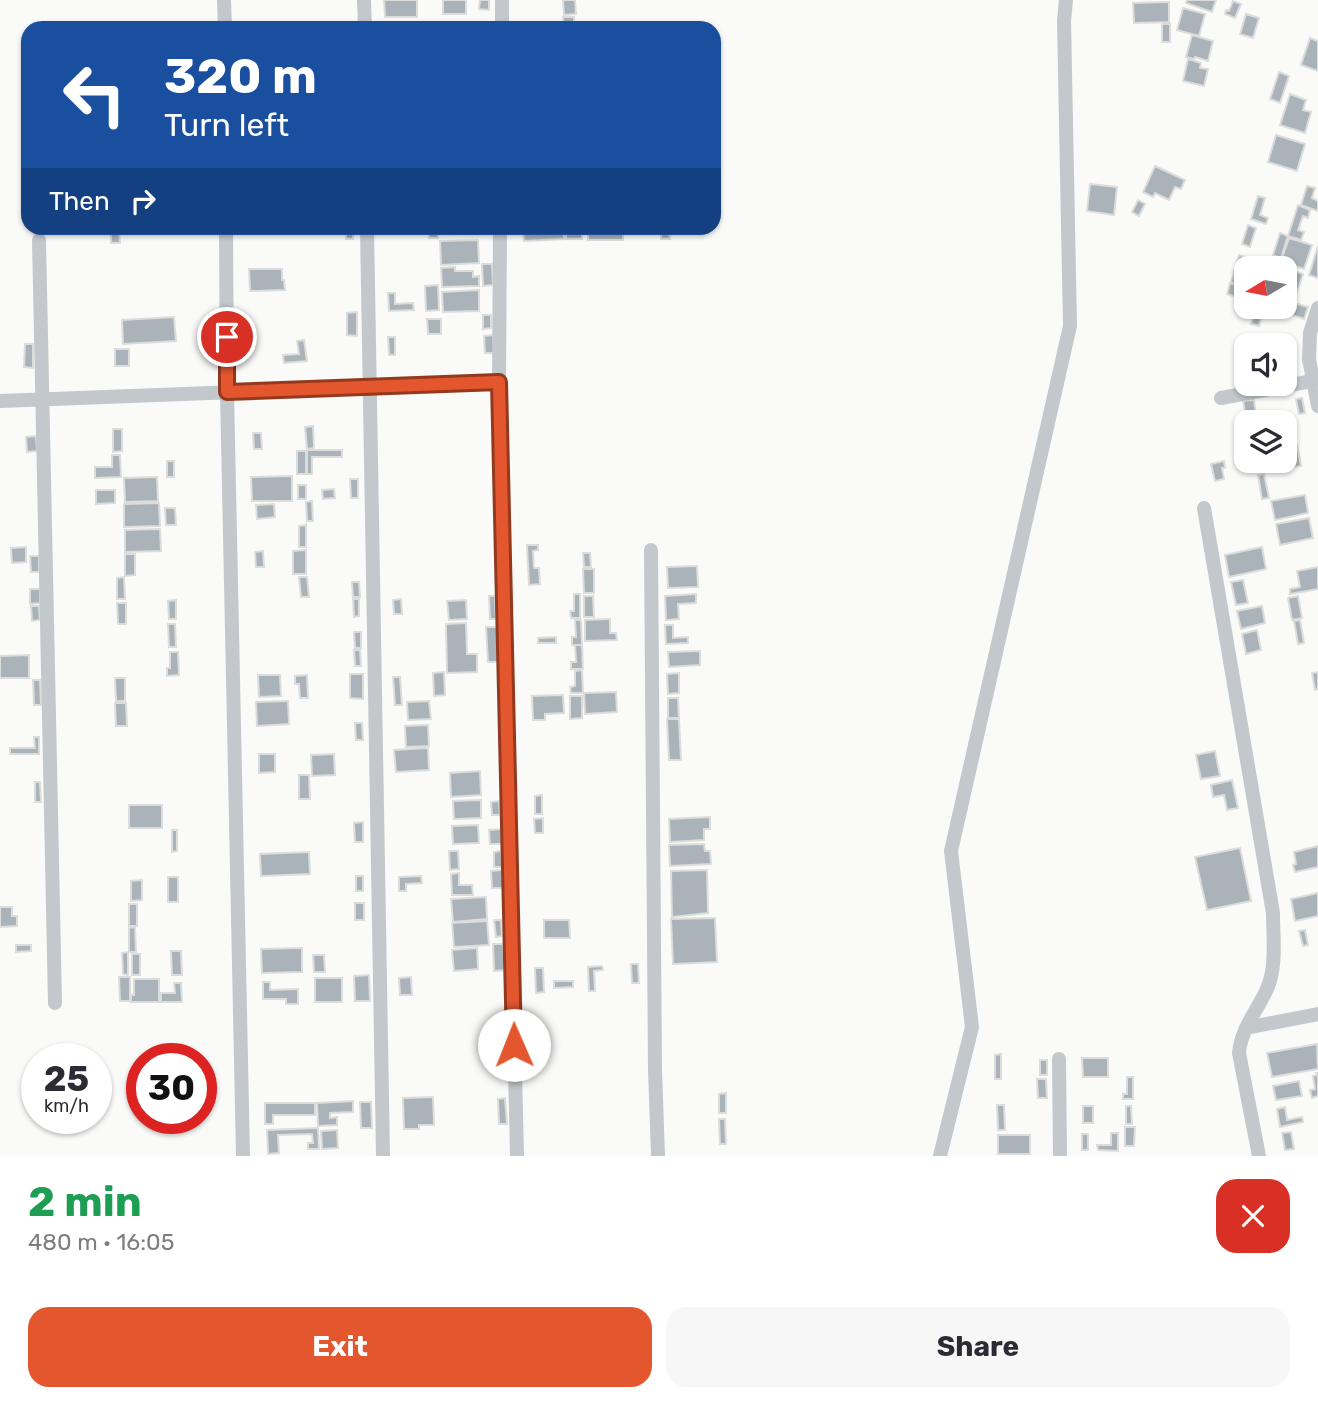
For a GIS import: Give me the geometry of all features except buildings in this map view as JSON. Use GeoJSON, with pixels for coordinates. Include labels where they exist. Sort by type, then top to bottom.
{"type":"FeatureCollection","features":[{"type":"Feature","properties":{"kind":"street"},"geometry":{"type":"LineString","coordinates":[[224,0],[225,21]]}},
{"type":"Feature","properties":{"kind":"street"},"geometry":{"type":"LineString","coordinates":[[364,0],[365,21]]}},
{"type":"Feature","properties":{"kind":"street"},"geometry":{"type":"LineString","coordinates":[[502,0],[502,21]]}},
{"type":"Feature","properties":{"kind":"street"},"geometry":{"type":"LineString","coordinates":[[940,1156],[972,1027],[951,851],[1070,327],[1064,21],[1066,0]]}},
{"type":"Feature","properties":{"kind":"street"},"geometry":{"type":"LineString","coordinates":[[226,235],[243,1156]]}},
{"type":"Feature","properties":{"kind":"street"},"geometry":{"type":"LineString","coordinates":[[367,235],[383,1156]]}},
{"type":"Feature","properties":{"kind":"street"},"geometry":{"type":"LineString","coordinates":[[500,235],[499,382],[517,1156]]}},
{"type":"Feature","properties":{"kind":"street"},"geometry":{"type":"LineString","coordinates":[[39,240],[55,1003]]}},
{"type":"Feature","properties":{"kind":"street"},"geometry":{"type":"LineString","coordinates":[[1318,307],[1310,332],[1309,359],[1316,380],[1318,406]]}},
{"type":"Feature","properties":{"kind":"street"},"geometry":{"type":"LineString","coordinates":[[1221,398],[1316,380]]}},
{"type":"Feature","properties":{"kind":"street"},"geometry":{"type":"LineString","coordinates":[[0,401],[499,382]]}},
{"type":"Feature","properties":{"kind":"street"},"geometry":{"type":"LineString","coordinates":[[1204,508],[1273,913],[1273,968],[1268,988],[1240,1041],[1239,1054],[1259,1156]]}},
{"type":"Feature","properties":{"kind":"street"},"geometry":{"type":"LineString","coordinates":[[651,550],[658,1156]]}},
{"type":"Feature","properties":{"kind":"street"},"geometry":{"type":"LineString","coordinates":[[1246,1028],[1318,1014]]}},
{"type":"Feature","properties":{"kind":"street"},"geometry":{"type":"LineString","coordinates":[[1059,1059],[1060,1156]]}},
{"type":"Feature","properties":{"kind":"route"},"geometry":{"type":"LineString","coordinates":[[227,337],[227,392],[499,382],[514,1045]]}}]}
